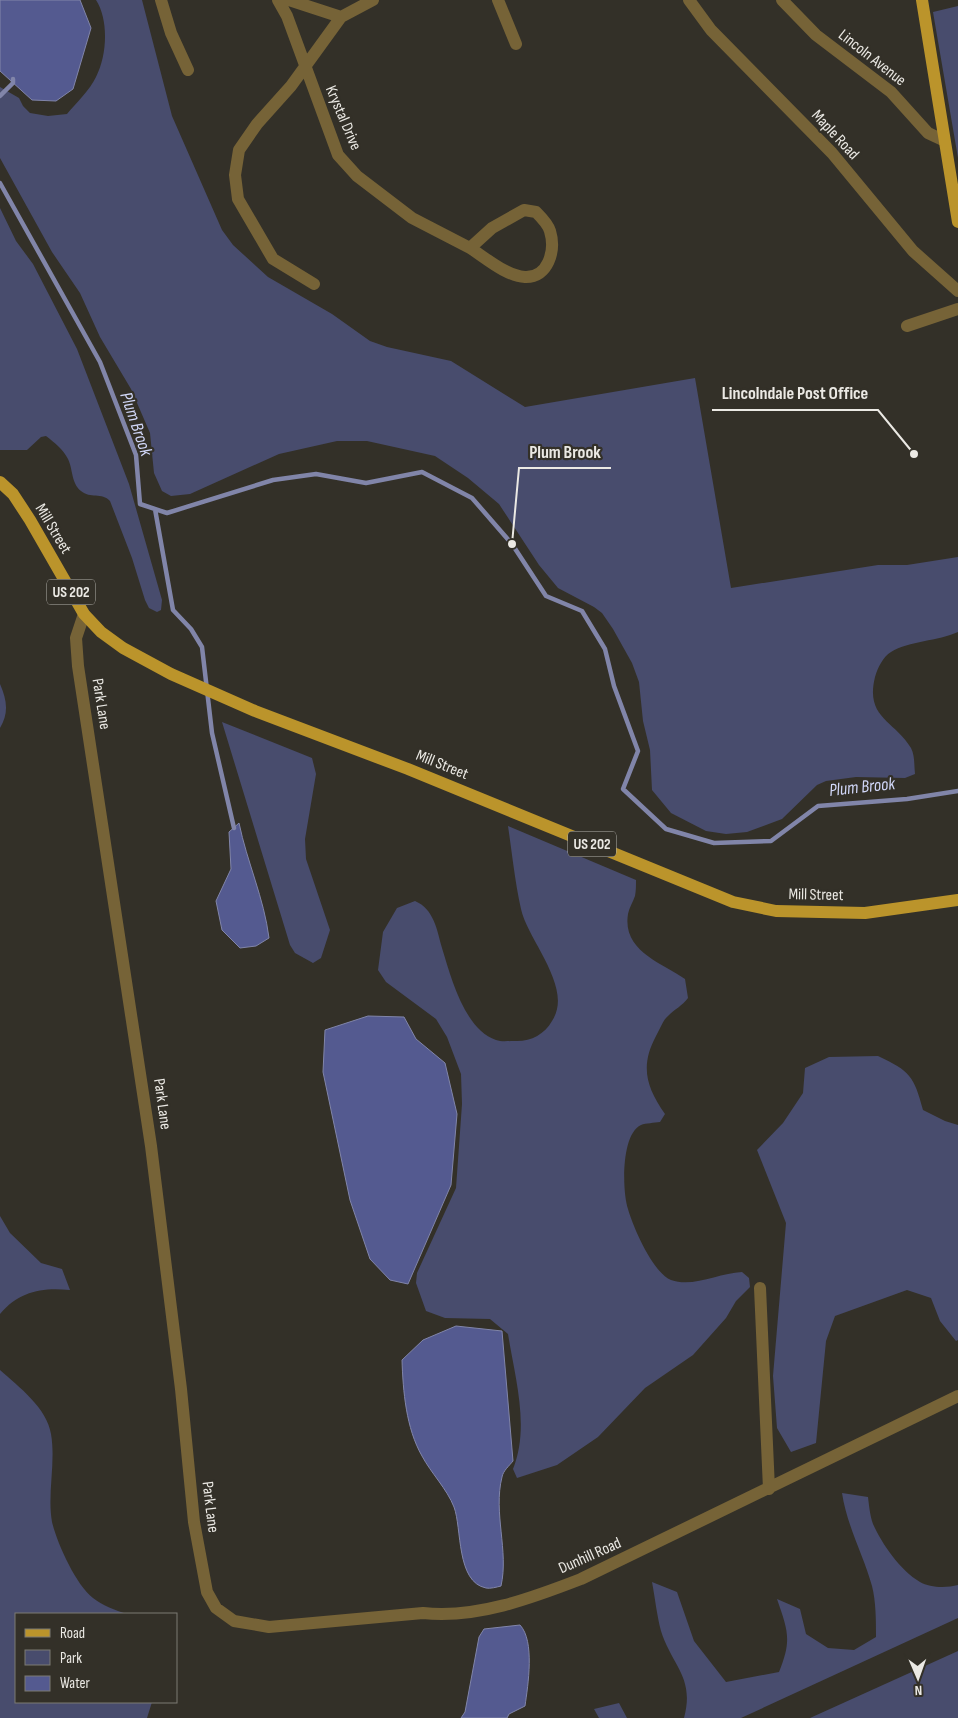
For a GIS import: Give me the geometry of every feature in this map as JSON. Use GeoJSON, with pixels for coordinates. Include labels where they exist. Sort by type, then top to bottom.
{"type":"FeatureCollection","features":[{"type":"Feature","properties":{"kind":"main road"},"geometry":{"type":"LineString","coordinates":[[922,0],[943,140],[958,222]]}},
{"type":"Feature","properties":{"kind":"main road","name":"Mill Street"},"geometry":{"type":"LineString","coordinates":[[0,482],[13,494],[84,614],[101,632],[123,648],[171,674],[255,711],[408,768],[733,902],[776,911],[865,913],[941,903],[958,898]]}},
{"type":"Feature","properties":{"kind":"street"},"geometry":{"type":"LineString","coordinates":[[160,0],[171,33],[188,70]]}},
{"type":"Feature","properties":{"kind":"street","name":"Krystal Drive"},"geometry":{"type":"LineString","coordinates":[[278,0],[287,16],[338,155],[357,176],[412,218],[470,248],[510,274],[523,277],[537,277],[547,268],[550,231],[536,212],[524,210],[492,228],[470,248]]}},
{"type":"Feature","properties":{"kind":"street"},"geometry":{"type":"LineString","coordinates":[[289,0],[341,17]]}},
{"type":"Feature","properties":{"kind":"street"},"geometry":{"type":"LineString","coordinates":[[314,284],[273,260],[238,199],[235,175],[239,150],[257,124],[291,86],[341,17],[373,0]]}},
{"type":"Feature","properties":{"kind":"street"},"geometry":{"type":"LineString","coordinates":[[498,0],[516,44]]}},
{"type":"Feature","properties":{"kind":"street","name":"Maple Road"},"geometry":{"type":"LineString","coordinates":[[689,0],[712,30],[832,153],[913,251],[958,291]]}},
{"type":"Feature","properties":{"kind":"street","name":"Lincoln Avenue"},"geometry":{"type":"LineString","coordinates":[[782,0],[816,35],[891,92],[928,133],[943,140]]}},
{"type":"Feature","properties":{"kind":"street"},"geometry":{"type":"LineString","coordinates":[[907,326],[958,309]]}},
{"type":"Feature","properties":{"kind":"street","name":"Park Lane"},"geometry":{"type":"LineString","coordinates":[[84,614],[76,638],[78,666],[151,1146],[180,1380],[194,1522],[207,1592],[212,1601]]}},
{"type":"Feature","properties":{"kind":"street"},"geometry":{"type":"LineString","coordinates":[[760,1288],[769,1489]]}},
{"type":"Feature","properties":{"kind":"street","name":"Dunhill Road"},"geometry":{"type":"LineString","coordinates":[[212,1601],[216,1608],[234,1622],[269,1627],[423,1613],[437,1614],[488,1608],[531,1599],[581,1579],[958,1396]]}},
{"type":"Feature","properties":{"kind":"green space"},"geometry":{"type":"Polygon","coordinates":[[[96,0],[142,0],[172,116],[222,230],[233,245],[268,277],[332,314],[370,341],[387,347],[451,361],[525,407],[695,378],[731,588],[878,565],[907,565],[958,557],[958,632],[898,648],[891,652],[881,663],[875,677],[874,701],[883,717],[911,748],[914,757],[915,774],[905,778],[856,777],[826,781],[817,785],[782,819],[747,832],[726,834],[706,831],[671,813],[652,790],[650,750],[643,721],[639,682],[632,663],[613,629],[602,613],[594,607],[558,588],[539,565],[499,504],[468,478],[435,456],[367,441],[337,441],[279,454],[190,494],[171,496],[162,491],[154,473],[150,433],[131,389],[100,337],[80,293],[52,252],[0,158],[0,87],[19,98],[23,106],[30,113],[48,116],[67,114],[87,92],[100,68],[104,49],[105,28],[96,0]]]}},
{"type":"Feature","properties":{"kind":"green space"},"geometry":{"type":"Polygon","coordinates":[[[958,6],[958,158],[933,12],[958,6]]]}},
{"type":"Feature","properties":{"kind":"green space"},"geometry":{"type":"Polygon","coordinates":[[[0,208],[16,241],[33,264],[77,349],[129,484],[162,600],[161,610],[157,612],[149,608],[145,600],[132,558],[110,501],[107,498],[88,495],[78,488],[75,484],[70,463],[61,449],[46,436],[41,437],[27,450],[0,450],[0,208]]]}},
{"type":"Feature","properties":{"kind":"green space"},"geometry":{"type":"Polygon","coordinates":[[[0,684],[6,712],[0,728],[0,684]]]}},
{"type":"Feature","properties":{"kind":"green space"},"geometry":{"type":"Polygon","coordinates":[[[222,722],[312,758],[316,774],[305,839],[306,859],[330,930],[321,958],[313,963],[295,953],[290,945],[222,722]]]}},
{"type":"Feature","properties":{"kind":"green space"},"geometry":{"type":"Polygon","coordinates":[[[508,826],[636,880],[635,896],[628,914],[628,927],[631,938],[637,947],[655,961],[685,979],[688,998],[665,1020],[648,1057],[647,1076],[653,1095],[665,1114],[660,1122],[641,1125],[634,1130],[630,1139],[624,1177],[628,1209],[634,1227],[645,1249],[664,1276],[679,1282],[688,1282],[742,1272],[749,1278],[750,1287],[736,1301],[726,1318],[693,1355],[645,1388],[598,1437],[557,1465],[517,1478],[513,1469],[518,1453],[520,1436],[520,1402],[508,1334],[490,1319],[445,1318],[426,1311],[416,1283],[417,1273],[456,1188],[462,1104],[461,1074],[447,1037],[436,1019],[386,982],[378,970],[383,932],[397,908],[415,901],[427,909],[434,921],[460,1001],[475,1025],[485,1034],[502,1041],[531,1039],[541,1034],[549,1026],[557,1008],[554,979],[525,922],[521,909],[508,826]]]}},
{"type":"Feature","properties":{"kind":"green space"},"geometry":{"type":"Polygon","coordinates":[[[878,1056],[897,1066],[909,1076],[917,1089],[923,1110],[958,1125],[958,1340],[956,1341],[940,1321],[931,1298],[907,1290],[835,1316],[826,1341],[816,1443],[791,1452],[777,1428],[773,1376],[786,1223],[757,1150],[783,1123],[803,1093],[805,1068],[829,1057],[878,1056]]]}},
{"type":"Feature","properties":{"kind":"green space"},"geometry":{"type":"Polygon","coordinates":[[[0,1216],[10,1233],[41,1263],[62,1269],[70,1290],[50,1289],[32,1292],[15,1300],[0,1314],[0,1216]]]}},
{"type":"Feature","properties":{"kind":"green space"},"geometry":{"type":"Polygon","coordinates":[[[0,1370],[31,1399],[44,1415],[48,1424],[52,1445],[50,1501],[52,1522],[68,1563],[80,1584],[93,1598],[105,1606],[124,1613],[15,1613],[15,1703],[152,1703],[147,1718],[0,1718],[0,1370]]]}},
{"type":"Feature","properties":{"kind":"green space"},"geometry":{"type":"Polygon","coordinates":[[[842,1493],[868,1497],[871,1518],[877,1532],[892,1556],[905,1571],[924,1584],[944,1587],[958,1585],[958,1618],[741,1718],[684,1718],[687,1692],[681,1672],[661,1631],[652,1582],[677,1592],[694,1641],[726,1682],[779,1672],[786,1652],[787,1636],[784,1619],[777,1599],[800,1609],[806,1634],[828,1648],[854,1650],[876,1637],[875,1605],[872,1586],[851,1528],[842,1493]]]}},
{"type":"Feature","properties":{"kind":"green space"},"geometry":{"type":"Polygon","coordinates":[[[958,1651],[958,1718],[810,1718],[958,1651]]]}},
{"type":"Feature","properties":{"kind":"green space"},"geometry":{"type":"Polygon","coordinates":[[[619,1703],[627,1718],[599,1718],[594,1709],[619,1703]]]}},
{"type":"Feature","properties":{"kind":"water"},"geometry":{"type":"Polygon","coordinates":[[[0,0],[80,0],[91,28],[73,89],[56,101],[32,100],[0,71],[0,0]]]}},
{"type":"Feature","properties":{"kind":"water"},"geometry":{"type":"Polygon","coordinates":[[[239,823],[267,923],[269,938],[256,946],[240,948],[222,930],[216,901],[231,869],[229,832],[239,823]]]}},
{"type":"Feature","properties":{"kind":"water"},"geometry":{"type":"Polygon","coordinates":[[[368,1016],[404,1017],[416,1039],[445,1063],[457,1114],[451,1185],[408,1284],[390,1280],[370,1259],[350,1200],[323,1072],[325,1030],[368,1016]]]}},
{"type":"Feature","properties":{"kind":"water"},"geometry":{"type":"Polygon","coordinates":[[[456,1326],[502,1331],[513,1461],[503,1475],[500,1491],[499,1504],[503,1559],[501,1586],[491,1588],[476,1584],[469,1576],[462,1553],[454,1507],[426,1462],[412,1434],[403,1384],[402,1360],[423,1340],[456,1326]]]}},
{"type":"Feature","properties":{"kind":"water"},"geometry":{"type":"Polygon","coordinates":[[[520,1625],[528,1641],[529,1652],[529,1675],[525,1706],[509,1714],[507,1718],[461,1718],[465,1712],[479,1637],[484,1629],[520,1625]]]}},
{"type":"Feature","properties":{"kind":"waterway"},"geometry":{"type":"LineString","coordinates":[[0,96],[13,83],[13,79]]}},
{"type":"Feature","properties":{"kind":"waterway","name":"Plum Brook"},"geometry":{"type":"LineString","coordinates":[[0,183],[100,362],[136,455],[140,504],[167,513],[273,480],[316,474],[366,483],[422,472],[472,498],[512,544],[546,596],[582,611],[605,649],[614,686],[638,751],[623,789],[666,829],[714,843],[771,841],[818,806],[907,799],[958,791]]}},
{"type":"Feature","properties":{"kind":"waterway"},"geometry":{"type":"LineString","coordinates":[[155,509],[173,610],[191,629],[202,647],[212,733],[234,828]]}},
{"type":"Feature","properties":{"kind":"place","name":"Lincolndale Post Office"},"geometry":{"type":"Point","coordinates":[914,454]}},
{"type":"Feature","properties":{"kind":"place","name":"Plum Brook"},"geometry":{"type":"Point","coordinates":[512,544]}}]}
